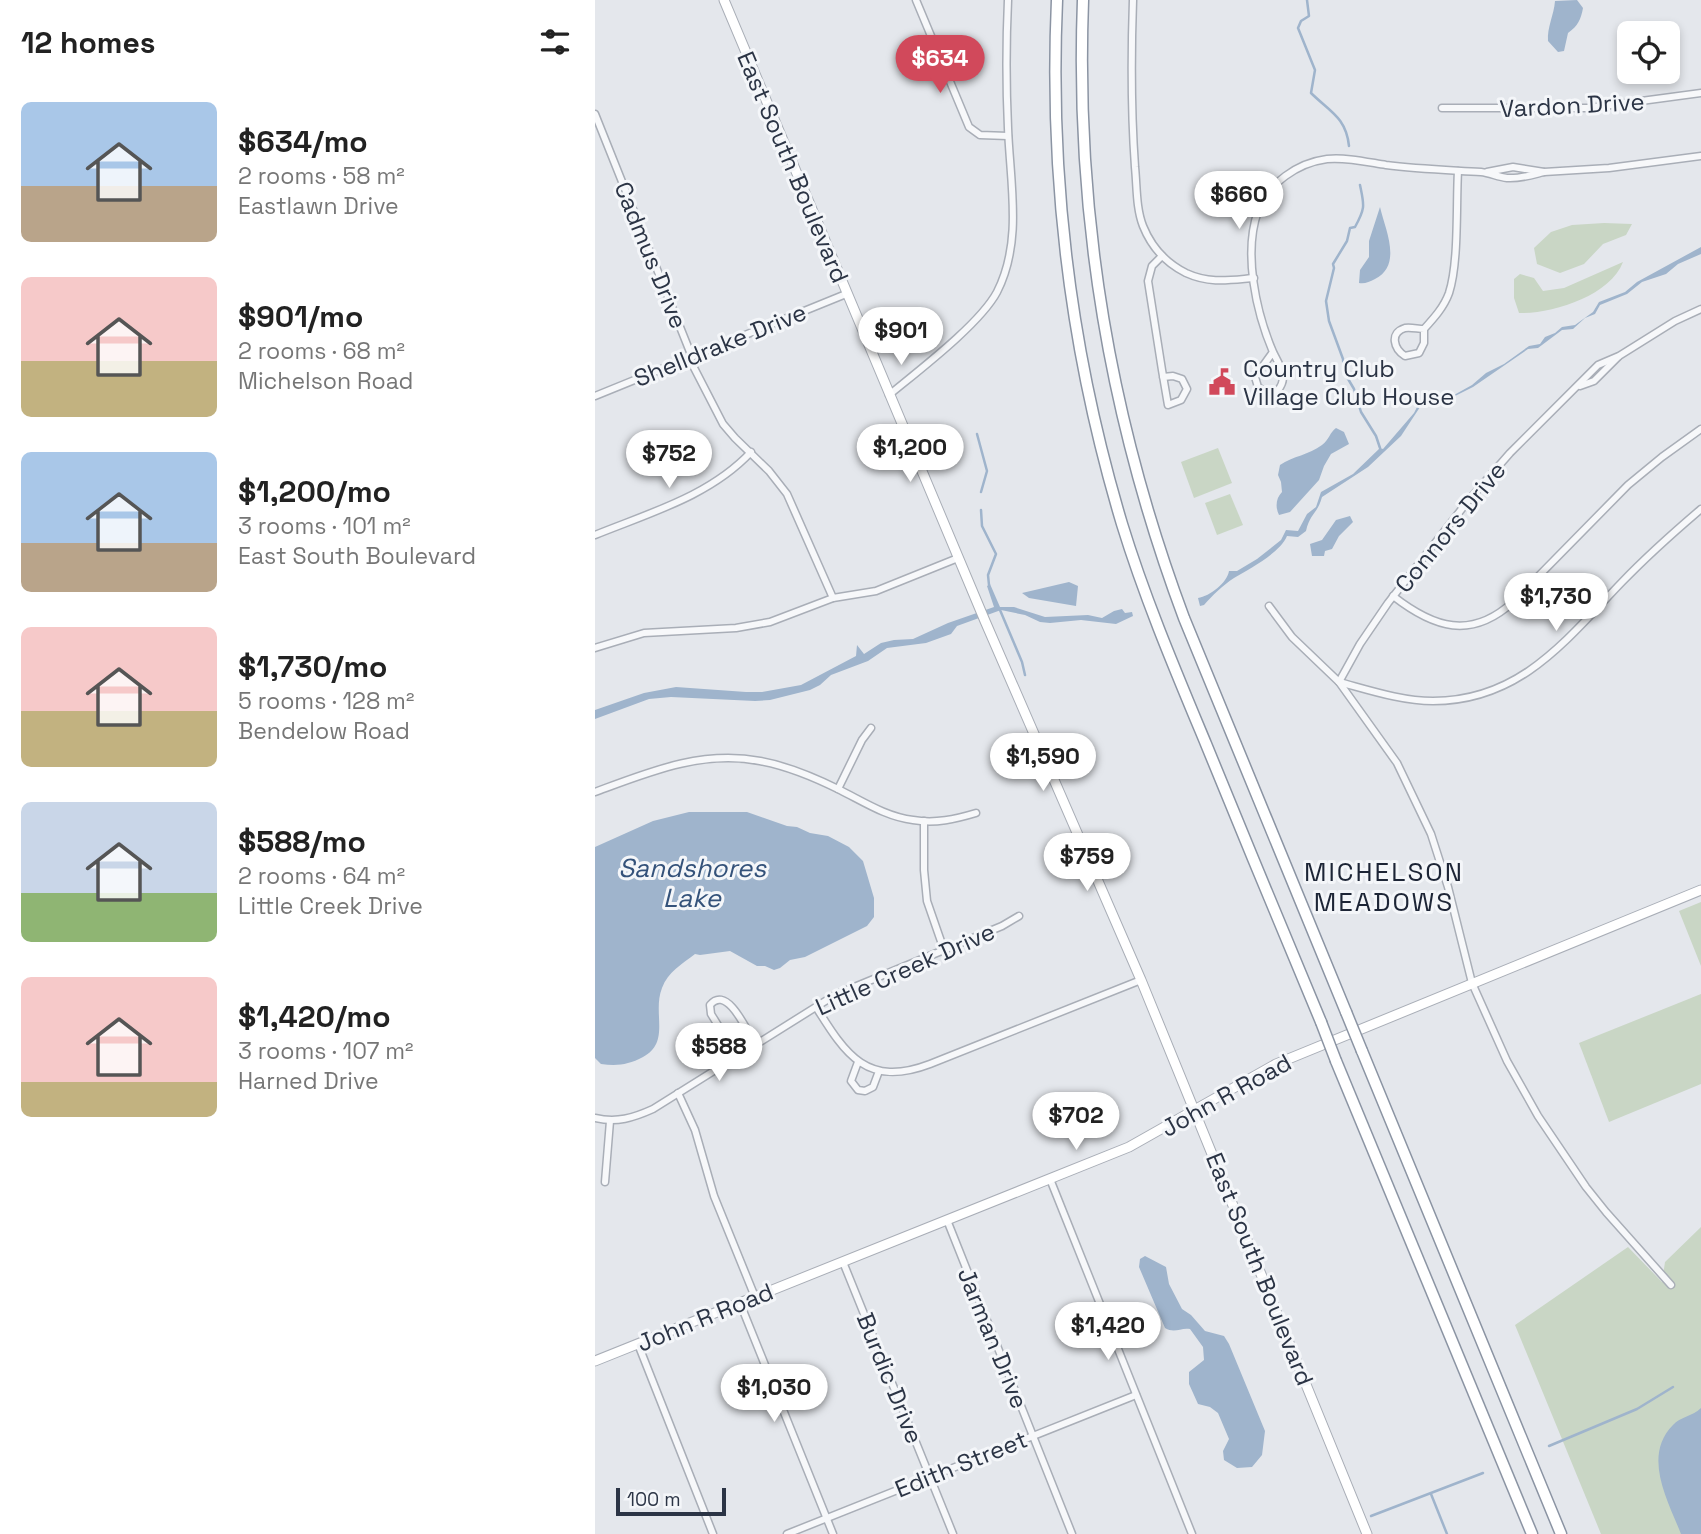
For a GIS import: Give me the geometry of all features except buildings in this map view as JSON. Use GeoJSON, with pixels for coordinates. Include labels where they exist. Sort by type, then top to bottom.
{"type":"FeatureCollection","features":[{"type":"Feature","properties":{"kind":"highway"},"geometry":{"type":"LineString","coordinates":[[1057,0],[1055,103],[1062,226],[1076,331],[1099,442],[1128,544],[1160,633],[1532,1534]]}},
{"type":"Feature","properties":{"kind":"highway"},"geometry":{"type":"LineString","coordinates":[[1083,0],[1082,114],[1090,228],[1108,354],[1131,457],[1153,533],[1184,618],[1561,1534]]}},
{"type":"Feature","properties":{"kind":"street","name":"East South Boulevard"},"geometry":{"type":"LineString","coordinates":[[724,0],[978,607],[1141,980],[1367,1534]]}},
{"type":"Feature","properties":{"kind":"street"},"geometry":{"type":"LineString","coordinates":[[916,0],[969,127],[980,135],[1008,136]]}},
{"type":"Feature","properties":{"kind":"street"},"geometry":{"type":"LineString","coordinates":[[889,395],[966,328],[996,294],[1010,258],[1012,236],[1008,136],[1008,0]]}},
{"type":"Feature","properties":{"kind":"street"},"geometry":{"type":"LineString","coordinates":[[1133,0],[1131,101],[1137,198],[1145,229],[1162,256],[1186,272],[1212,281],[1254,278]]}},
{"type":"Feature","properties":{"kind":"street","name":"Vardon Drive"},"geometry":{"type":"LineString","coordinates":[[1442,108],[1589,108],[1701,93]]}},
{"type":"Feature","properties":{"kind":"street","name":"Cadmus Drive"},"geometry":{"type":"LineString","coordinates":[[595,114],[691,357],[719,418],[734,438],[769,471],[787,494],[833,598]]}},
{"type":"Feature","properties":{"kind":"street"},"geometry":{"type":"LineString","coordinates":[[1273,352],[1255,377],[1258,387],[1266,392],[1278,390],[1284,374],[1261,322],[1251,246],[1257,215],[1271,190],[1294,170],[1315,162],[1335,159],[1485,172],[1513,178],[1544,172],[1609,168],[1701,156]]}},
{"type":"Feature","properties":{"kind":"street"},"geometry":{"type":"LineString","coordinates":[[1424,329],[1402,330],[1395,337],[1396,350],[1405,356],[1419,353],[1424,343],[1424,329],[1443,306],[1452,281],[1458,171]]}},
{"type":"Feature","properties":{"kind":"street"},"geometry":{"type":"LineString","coordinates":[[1162,256],[1152,266],[1148,281],[1163,377],[1168,405],[1181,400],[1187,389],[1182,379],[1163,377]]}},
{"type":"Feature","properties":{"kind":"street","name":"Shelldrake Drive"},"geometry":{"type":"LineString","coordinates":[[595,396],[846,294]]}},
{"type":"Feature","properties":{"kind":"street","name":"Connors Drive"},"geometry":{"type":"LineString","coordinates":[[1339,682],[1360,644],[1393,596],[1493,471],[1578,387],[1588,373],[1656,332],[1701,309]]}},
{"type":"Feature","properties":{"kind":"street"},"geometry":{"type":"LineString","coordinates":[[1393,596],[1412,611],[1440,624],[1464,626],[1492,618],[1513,602],[1635,479],[1701,429]]}},
{"type":"Feature","properties":{"kind":"street"},"geometry":{"type":"LineString","coordinates":[[595,535],[705,489],[733,470],[751,452]]}},
{"type":"Feature","properties":{"kind":"street"},"geometry":{"type":"LineString","coordinates":[[1339,682],[1408,698],[1435,701],[1471,697],[1504,686],[1551,656],[1647,557],[1701,509]]}},
{"type":"Feature","properties":{"kind":"street"},"geometry":{"type":"LineString","coordinates":[[595,649],[644,633],[756,625],[783,618],[833,598],[876,591],[958,558]]}},
{"type":"Feature","properties":{"kind":"street"},"geometry":{"type":"LineString","coordinates":[[1269,606],[1301,646],[1339,682],[1397,763],[1419,806],[1440,863],[1472,984],[1503,1053],[1550,1135],[1601,1206],[1671,1285]]}},
{"type":"Feature","properties":{"kind":"street"},"geometry":{"type":"LineString","coordinates":[[838,789],[862,740],[871,728]]}},
{"type":"Feature","properties":{"kind":"street"},"geometry":{"type":"LineString","coordinates":[[595,792],[663,767],[721,758],[757,760],[783,766],[897,817],[925,821],[949,820],[977,813]]}},
{"type":"Feature","properties":{"kind":"street"},"geometry":{"type":"LineString","coordinates":[[925,821],[924,870],[927,901],[944,950]]}},
{"type":"Feature","properties":{"kind":"street","name":"John R Road"},"geometry":{"type":"LineString","coordinates":[[595,1361],[1129,1147],[1276,1064],[1701,890]]}},
{"type":"Feature","properties":{"kind":"street","name":"Little Creek Drive"},"geometry":{"type":"LineString","coordinates":[[610,1121],[634,1118],[653,1109],[755,1044],[859,984],[1002,926],[1019,916]]}},
{"type":"Feature","properties":{"kind":"street"},"geometry":{"type":"LineString","coordinates":[[816,1007],[843,1049],[858,1062],[879,1071],[898,1073],[919,1068],[1141,980]]}},
{"type":"Feature","properties":{"kind":"street"},"geometry":{"type":"LineString","coordinates":[[737,1056],[711,1014],[710,1005],[713,1001],[720,998],[728,1001],[755,1044]]}},
{"type":"Feature","properties":{"kind":"street"},"geometry":{"type":"LineString","coordinates":[[858,1062],[851,1081],[858,1090],[865,1091],[873,1087],[879,1071]]}},
{"type":"Feature","properties":{"kind":"street"},"geometry":{"type":"LineString","coordinates":[[678,1093],[692,1121],[714,1196],[755,1297]]}},
{"type":"Feature","properties":{"kind":"street"},"geometry":{"type":"LineString","coordinates":[[595,1118],[610,1121],[605,1182]]}},
{"type":"Feature","properties":{"kind":"street"},"geometry":{"type":"LineString","coordinates":[[1050,1179],[1192,1534]]}},
{"type":"Feature","properties":{"kind":"street","name":"Jarman Drive"},"geometry":{"type":"LineString","coordinates":[[947,1220],[1072,1534]]}},
{"type":"Feature","properties":{"kind":"street","name":"Burdic Drive"},"geometry":{"type":"LineString","coordinates":[[843,1262],[953,1534]]}},
{"type":"Feature","properties":{"kind":"street"},"geometry":{"type":"LineString","coordinates":[[740,1303],[833,1534]]}},
{"type":"Feature","properties":{"kind":"street"},"geometry":{"type":"LineString","coordinates":[[638,1344],[713,1534]]}},
{"type":"Feature","properties":{"kind":"street","name":"Edith Street"},"geometry":{"type":"LineString","coordinates":[[787,1534],[1136,1395]]}},
{"type":"Feature","properties":{"kind":"green space"},"geometry":{"type":"Polygon","coordinates":[[[1632,224],[1626,235],[1603,244],[1584,264],[1560,273],[1537,264],[1534,248],[1551,232],[1572,225],[1632,224]]]}},
{"type":"Feature","properties":{"kind":"green space"},"geometry":{"type":"Polygon","coordinates":[[[1623,262],[1606,284],[1579,301],[1547,310],[1519,313],[1514,298],[1514,279],[1520,274],[1534,278],[1543,291],[1564,288],[1623,262]]]}},
{"type":"Feature","properties":{"kind":"green space"},"geometry":{"type":"Polygon","coordinates":[[[1218,448],[1232,483],[1194,498],[1181,462],[1218,448]]]}},
{"type":"Feature","properties":{"kind":"green space"},"geometry":{"type":"Polygon","coordinates":[[[1230,494],[1243,525],[1217,535],[1205,503],[1230,494]]]}},
{"type":"Feature","properties":{"kind":"green space"},"geometry":{"type":"Polygon","coordinates":[[[1701,902],[1701,966],[1679,911],[1701,902]]]}},
{"type":"Feature","properties":{"kind":"green space"},"geometry":{"type":"Polygon","coordinates":[[[1701,994],[1701,1084],[1609,1122],[1579,1043],[1701,994]]]}},
{"type":"Feature","properties":{"kind":"green space"},"geometry":{"type":"Polygon","coordinates":[[[1701,1227],[1701,1534],[1601,1534],[1515,1325],[1628,1247],[1662,1282],[1665,1262],[1701,1227]]]}},
{"type":"Feature","properties":{"kind":"water"},"geometry":{"type":"Polygon","coordinates":[[[1577,0],[1583,8],[1580,19],[1568,33],[1564,51],[1558,52],[1548,41],[1555,1],[1577,0]]]}},
{"type":"Feature","properties":{"kind":"water"},"geometry":{"type":"Polygon","coordinates":[[[1380,207],[1390,246],[1388,265],[1375,279],[1359,283],[1360,270],[1369,257],[1369,241],[1380,207]]]}},
{"type":"Feature","properties":{"kind":"water"},"geometry":{"type":"Polygon","coordinates":[[[1701,247],[1701,254],[1678,264],[1666,274],[1642,282],[1627,294],[1600,305],[1595,314],[1585,318],[1573,329],[1562,330],[1538,348],[1528,349],[1473,387],[1453,397],[1451,402],[1431,406],[1422,404],[1401,436],[1368,467],[1322,497],[1306,531],[1298,537],[1287,536],[1271,554],[1230,581],[1200,606],[1198,598],[1217,588],[1229,571],[1237,571],[1257,559],[1281,540],[1286,530],[1298,531],[1307,514],[1316,507],[1321,492],[1353,474],[1380,448],[1383,449],[1414,413],[1419,403],[1445,400],[1529,346],[1540,344],[1545,337],[1562,327],[1575,325],[1593,312],[1599,302],[1625,292],[1637,282],[1701,247]]]}},
{"type":"Feature","properties":{"kind":"water"},"geometry":{"type":"Polygon","coordinates":[[[1336,428],[1344,432],[1349,444],[1331,454],[1319,480],[1290,512],[1279,515],[1278,497],[1282,492],[1278,475],[1280,465],[1317,448],[1336,428]]]}},
{"type":"Feature","properties":{"kind":"water"},"geometry":{"type":"Polygon","coordinates":[[[1350,516],[1353,522],[1339,536],[1332,549],[1325,551],[1324,556],[1312,556],[1310,544],[1322,540],[1336,520],[1350,516]]]}},
{"type":"Feature","properties":{"kind":"water"},"geometry":{"type":"Polygon","coordinates":[[[1069,582],[1078,586],[1076,606],[1029,598],[1022,593],[1069,582]]]}},
{"type":"Feature","properties":{"kind":"water"},"geometry":{"type":"Polygon","coordinates":[[[990,584],[1000,607],[1014,607],[1045,617],[1088,615],[1102,618],[1122,609],[1125,613],[1132,612],[1133,616],[1116,624],[1081,620],[1050,623],[1001,610],[957,626],[951,634],[926,643],[887,648],[868,661],[831,675],[810,690],[755,701],[671,697],[649,699],[595,719],[595,710],[644,693],[676,687],[762,692],[801,685],[856,656],[857,645],[864,654],[881,643],[913,639],[994,607],[987,586],[990,584]]]}},
{"type":"Feature","properties":{"kind":"water","name":"Sandshores Lake"},"geometry":{"type":"Polygon","coordinates":[[[689,812],[747,812],[810,833],[828,836],[849,847],[863,861],[874,898],[874,917],[867,926],[805,957],[790,960],[774,970],[757,966],[730,951],[695,954],[672,973],[662,988],[659,998],[659,1035],[651,1051],[627,1063],[601,1064],[595,1058],[595,847],[653,821],[689,812]]]}},
{"type":"Feature","properties":{"kind":"water"},"geometry":{"type":"Polygon","coordinates":[[[1145,1256],[1166,1267],[1169,1284],[1182,1309],[1205,1331],[1224,1336],[1229,1344],[1265,1431],[1262,1455],[1252,1467],[1237,1468],[1224,1460],[1223,1451],[1229,1439],[1218,1413],[1210,1407],[1198,1404],[1189,1384],[1189,1372],[1204,1360],[1203,1347],[1190,1329],[1165,1328],[1139,1267],[1140,1259],[1145,1256]]]}},
{"type":"Feature","properties":{"kind":"water"},"geometry":{"type":"Polygon","coordinates":[[[1701,1408],[1701,1534],[1681,1534],[1661,1479],[1659,1450],[1673,1425],[1701,1408]]]}},
{"type":"Feature","properties":{"kind":"waterway"},"geometry":{"type":"LineString","coordinates":[[1307,0],[1309,16],[1301,21],[1298,28],[1315,70],[1311,93],[1340,121],[1349,146]]}},
{"type":"Feature","properties":{"kind":"waterway"},"geometry":{"type":"LineString","coordinates":[[1360,185],[1362,210],[1333,264],[1326,301],[1329,321],[1343,359],[1344,372],[1380,448]]}},
{"type":"Feature","properties":{"kind":"waterway"},"geometry":{"type":"LineString","coordinates":[[977,434],[987,471],[981,492]]}},
{"type":"Feature","properties":{"kind":"waterway"},"geometry":{"type":"LineString","coordinates":[[981,510],[982,526],[996,554],[988,575],[989,585]]}},
{"type":"Feature","properties":{"kind":"waterway"},"geometry":{"type":"LineString","coordinates":[[1000,610],[1025,675]]}},
{"type":"Feature","properties":{"kind":"waterway"},"geometry":{"type":"LineString","coordinates":[[1549,1446],[1637,1409],[1673,1387]]}},
{"type":"Feature","properties":{"kind":"waterway"},"geometry":{"type":"LineString","coordinates":[[1371,1516],[1483,1473]]}},
{"type":"Feature","properties":{"kind":"waterway"},"geometry":{"type":"LineString","coordinates":[[1431,1494],[1447,1534]]}},
{"type":"Feature","properties":{"kind":"place","name":"Country Club Village Club House"},"geometry":{"type":"Point","coordinates":[1222,382]}},
{"type":"Feature","properties":{"kind":"district","name":"MICHELSON MEADOWS"},"geometry":{"type":"Point","coordinates":[1384,886]}}]}
